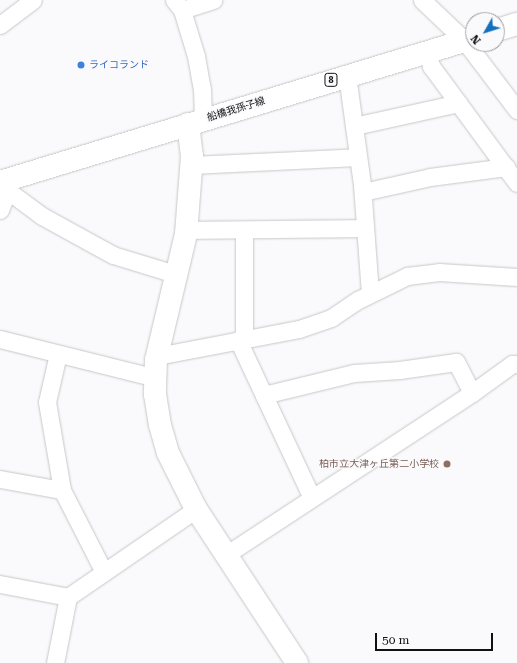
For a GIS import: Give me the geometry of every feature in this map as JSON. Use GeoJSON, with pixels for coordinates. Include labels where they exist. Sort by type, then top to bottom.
{"type":"FeatureCollection","features":[{"type":"Feature","properties":{"kind":"street"},"geometry":{"type":"LineString","coordinates":[[213,0],[178,5],[197,63],[202,89],[196,122],[191,165],[186,230],[178,275],[163,326],[157,356],[156,378],[159,417],[168,452],[196,509],[224,556],[297,663]]}},
{"type":"Feature","properties":{"kind":"street"},"geometry":{"type":"LineString","coordinates":[[422,0],[465,36]]}},
{"type":"Feature","properties":{"kind":"street"},"geometry":{"type":"LineString","coordinates":[[0,25],[23,3]]}},
{"type":"Feature","properties":{"kind":"street"},"geometry":{"type":"LineString","coordinates":[[505,28],[517,24]]}},
{"type":"Feature","properties":{"kind":"street","name":"船橋我孫子線"},"geometry":{"type":"LineString","coordinates":[[2,186],[196,122],[465,40]]}},
{"type":"Feature","properties":{"kind":"street"},"geometry":{"type":"LineString","coordinates":[[427,51],[431,66],[517,183]]}},
{"type":"Feature","properties":{"kind":"street"},"geometry":{"type":"LineString","coordinates":[[478,52],[517,110]]}},
{"type":"Feature","properties":{"kind":"street"},"geometry":{"type":"LineString","coordinates":[[347,75],[363,192],[370,294]]}},
{"type":"Feature","properties":{"kind":"street"},"geometry":{"type":"LineString","coordinates":[[354,126],[459,103]]}},
{"type":"Feature","properties":{"kind":"street"},"geometry":{"type":"LineString","coordinates":[[191,165],[358,157]]}},
{"type":"Feature","properties":{"kind":"street"},"geometry":{"type":"LineString","coordinates":[[363,192],[430,177],[506,167]]}},
{"type":"Feature","properties":{"kind":"street"},"geometry":{"type":"LineString","coordinates":[[0,210],[2,186]]}},
{"type":"Feature","properties":{"kind":"street"},"geometry":{"type":"LineString","coordinates":[[2,186],[42,216],[113,255],[178,275]]}},
{"type":"Feature","properties":{"kind":"street"},"geometry":{"type":"LineString","coordinates":[[186,230],[244,231],[365,228]]}},
{"type":"Feature","properties":{"kind":"street"},"geometry":{"type":"LineString","coordinates":[[244,231],[241,340],[264,395],[312,498]]}},
{"type":"Feature","properties":{"kind":"street"},"geometry":{"type":"LineString","coordinates":[[157,356],[299,329],[331,318],[370,294],[407,276],[439,272],[517,277]]}},
{"type":"Feature","properties":{"kind":"street"},"geometry":{"type":"LineString","coordinates":[[0,339],[156,378]]}},
{"type":"Feature","properties":{"kind":"street"},"geometry":{"type":"LineString","coordinates":[[58,354],[47,402],[62,490],[104,572]]}},
{"type":"Feature","properties":{"kind":"street"},"geometry":{"type":"LineString","coordinates":[[264,395],[354,372],[400,370],[456,362],[472,393]]}},
{"type":"Feature","properties":{"kind":"street"},"geometry":{"type":"LineString","coordinates":[[224,556],[472,393],[512,364],[517,364]]}},
{"type":"Feature","properties":{"kind":"street"},"geometry":{"type":"LineString","coordinates":[[0,479],[62,490]]}},
{"type":"Feature","properties":{"kind":"street"},"geometry":{"type":"LineString","coordinates":[[55,663],[68,597],[196,509]]}},
{"type":"Feature","properties":{"kind":"street"},"geometry":{"type":"LineString","coordinates":[[0,584],[68,597]]}},
{"type":"Feature","properties":{"kind":"place","name":"ライコランド"},"geometry":{"type":"Point","coordinates":[81,65]}},
{"type":"Feature","properties":{"kind":"place","name":"柏市立大津ヶ丘第二小学校"},"geometry":{"type":"Point","coordinates":[447,464]}}]}
